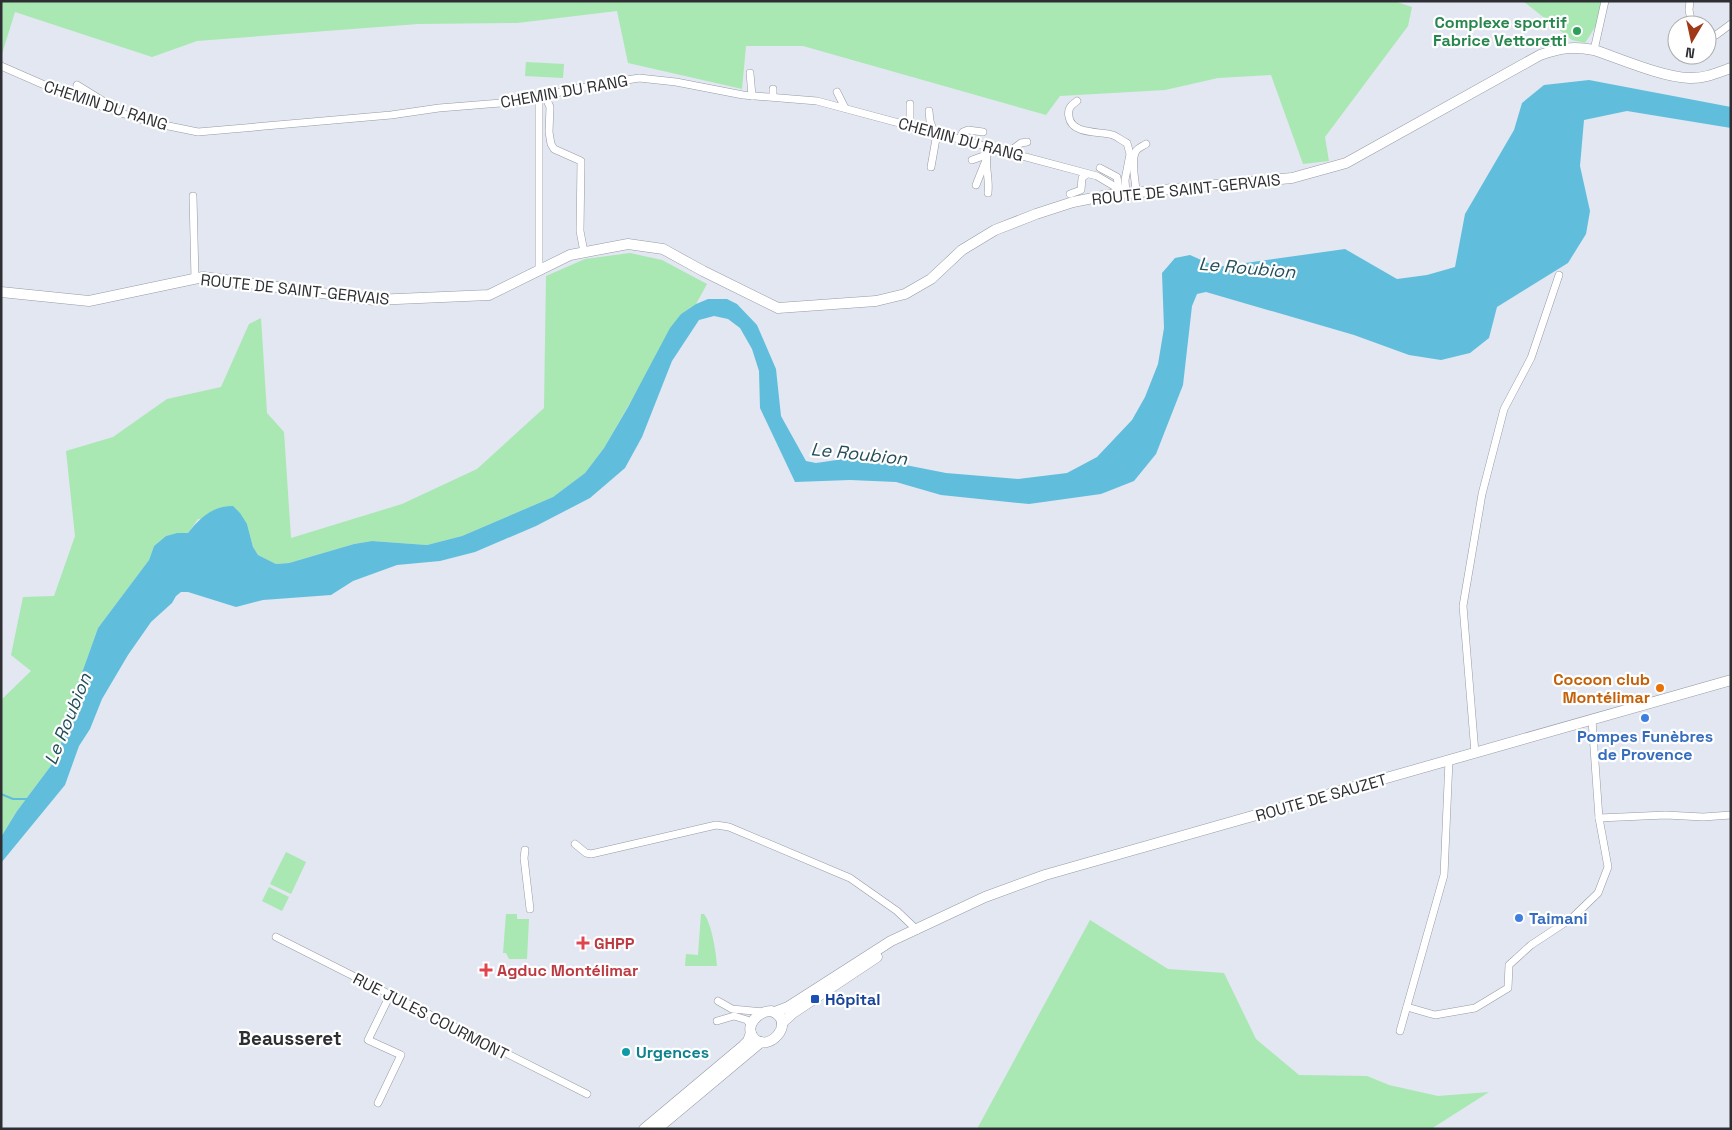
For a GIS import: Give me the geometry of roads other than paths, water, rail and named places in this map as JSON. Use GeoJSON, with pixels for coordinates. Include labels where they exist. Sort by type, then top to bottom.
{"type":"FeatureCollection","features":[{"type":"Feature","properties":{"kind":"street"},"geometry":{"type":"LineString","coordinates":[[1594,50],[1605,1]]}},
{"type":"Feature","properties":{"kind":"street"},"geometry":{"type":"LineString","coordinates":[[1690,1],[1690,15]]}},
{"type":"Feature","properties":{"kind":"street"},"geometry":{"type":"LineString","coordinates":[[1717,35],[1731,24]]}},
{"type":"Feature","properties":{"kind":"street","name":"ROUTE DE SAINT-GERVAIS"},"geometry":{"type":"LineString","coordinates":[[1,292],[89,301],[203,277],[374,300],[489,295],[570,254],[628,244],[663,249],[778,308],[876,301],[905,294],[931,279],[962,250],[995,230],[1072,202],[1126,192],[1292,178],[1346,163],[1540,55],[1558,48],[1594,50],[1668,74],[1689,78],[1707,76],[1731,68]]}},
{"type":"Feature","properties":{"kind":"street","name":"CHEMIN DU RANG"},"geometry":{"type":"LineString","coordinates":[[1,66],[72,97],[122,114],[149,122],[198,132],[525,101],[568,90],[639,78],[676,82],[752,96],[817,101],[1097,176],[1126,192]]}},
{"type":"Feature","properties":{"kind":"street"},"geometry":{"type":"LineString","coordinates":[[750,73],[752,96]]}},
{"type":"Feature","properties":{"kind":"street"},"geometry":{"type":"LineString","coordinates":[[76,85],[114,107],[122,114]]}},
{"type":"Feature","properties":{"kind":"street"},"geometry":{"type":"LineString","coordinates":[[772,88],[773,98]]}},
{"type":"Feature","properties":{"kind":"street"},"geometry":{"type":"LineString","coordinates":[[837,92],[845,108]]}},
{"type":"Feature","properties":{"kind":"street"},"geometry":{"type":"LineString","coordinates":[[542,97],[550,107],[549,132],[554,150],[581,161],[580,231],[584,252]]}},
{"type":"Feature","properties":{"kind":"street"},"geometry":{"type":"LineString","coordinates":[[539,270],[542,97]]}},
{"type":"Feature","properties":{"kind":"street"},"geometry":{"type":"LineString","coordinates":[[1077,101],[1071,105],[1068,112],[1069,120],[1074,126],[1113,136],[1127,143],[1130,154],[1125,180],[1126,192]]}},
{"type":"Feature","properties":{"kind":"street"},"geometry":{"type":"LineString","coordinates":[[910,104],[910,126]]}},
{"type":"Feature","properties":{"kind":"street"},"geometry":{"type":"LineString","coordinates":[[929,111],[930,121],[936,132],[931,167]]}},
{"type":"Feature","properties":{"kind":"street"},"geometry":{"type":"LineString","coordinates":[[960,139],[963,132],[968,130],[983,132]]}},
{"type":"Feature","properties":{"kind":"street"},"geometry":{"type":"LineString","coordinates":[[1009,152],[1021,143],[1027,142]]}},
{"type":"Feature","properties":{"kind":"street"},"geometry":{"type":"LineString","coordinates":[[1126,192],[1135,153],[1146,144]]}},
{"type":"Feature","properties":{"kind":"street"},"geometry":{"type":"LineString","coordinates":[[976,185],[989,147]]}},
{"type":"Feature","properties":{"kind":"street"},"geometry":{"type":"LineString","coordinates":[[972,160],[986,158]]}},
{"type":"Feature","properties":{"kind":"street"},"geometry":{"type":"LineString","coordinates":[[986,158],[990,183],[988,193]]}},
{"type":"Feature","properties":{"kind":"street"},"geometry":{"type":"LineString","coordinates":[[1100,168],[1116,177],[1126,192]]}},
{"type":"Feature","properties":{"kind":"street"},"geometry":{"type":"LineString","coordinates":[[1070,194],[1081,190],[1082,178],[1087,174]]}},
{"type":"Feature","properties":{"kind":"street"},"geometry":{"type":"LineString","coordinates":[[193,196],[195,279]]}},
{"type":"Feature","properties":{"kind":"street"},"geometry":{"type":"LineString","coordinates":[[1475,753],[1463,606],[1482,494],[1504,409],[1531,358],[1559,275]]}},
{"type":"Feature","properties":{"kind":"street","name":"ROUTE DE SAUZET"},"geometry":{"type":"LineString","coordinates":[[770,1012],[792,1004],[891,941],[985,897],[1045,875],[1731,680]]}},
{"type":"Feature","properties":{"kind":"street"},"geometry":{"type":"LineString","coordinates":[[1407,1007],[1435,1015],[1475,1008],[1508,988],[1509,965],[1531,945],[1572,918],[1598,893],[1608,867],[1599,818],[1592,720]]}},
{"type":"Feature","properties":{"kind":"street"},"geometry":{"type":"LineString","coordinates":[[1400,1031],[1444,875],[1449,760]]}},
{"type":"Feature","properties":{"kind":"street"},"geometry":{"type":"LineString","coordinates":[[1599,818],[1666,815],[1731,816]]}},
{"type":"Feature","properties":{"kind":"street"},"geometry":{"type":"LineString","coordinates":[[574,844],[586,853],[592,854],[716,826],[729,827],[850,878],[897,911],[917,930]]}},
{"type":"Feature","properties":{"kind":"street"},"geometry":{"type":"LineString","coordinates":[[525,850],[524,858],[530,909]]}},
{"type":"Feature","properties":{"kind":"street","name":"ROUTE DE SAUZET"},"geometry":{"type":"LineString","coordinates":[[782,1023],[793,1013],[917,930]]}},
{"type":"Feature","properties":{"kind":"street","name":"RUE JULES COURMONT"},"geometry":{"type":"LineString","coordinates":[[276,937],[587,1094]]}},
{"type":"Feature","properties":{"kind":"street"},"geometry":{"type":"LineString","coordinates":[[378,1102],[401,1056],[368,1040],[390,995]]}},
{"type":"Feature","properties":{"kind":"street"},"geometry":{"type":"LineString","coordinates":[[716,1021],[734,1016],[746,1020],[753,1037],[761,1042],[767,1042],[778,1036],[782,1023],[778,1015],[770,1012],[732,1009],[718,1001]]}},
{"type":"Feature","properties":{"kind":"street"},"geometry":{"type":"LineString","coordinates":[[644,1129],[743,1046],[748,1041],[754,1020],[770,1012]]}},
{"type":"Feature","properties":{"kind":"street"},"geometry":{"type":"LineString","coordinates":[[657,1129],[761,1042]]}},
{"type":"Feature","properties":{"kind":"water","name":"Le Roubion"},"geometry":{"type":"Polygon","coordinates":[[[1589,80],[1731,107],[1731,128],[1627,111],[1584,120],[1580,166],[1590,211],[1586,234],[1568,263],[1497,307],[1489,338],[1470,353],[1441,360],[1409,355],[1354,335],[1206,292],[1197,294],[1192,306],[1183,385],[1156,454],[1134,481],[1101,494],[1029,504],[941,495],[896,482],[850,480],[795,482],[760,408],[759,371],[752,349],[740,328],[728,319],[714,316],[699,320],[672,361],[642,437],[625,468],[590,498],[536,526],[475,552],[440,561],[397,565],[353,581],[331,595],[263,600],[236,607],[188,592],[181,592],[151,622],[128,655],[102,699],[90,729],[79,746],[65,785],[1,863],[1,837],[17,811],[60,751],[64,723],[98,628],[149,560],[154,546],[166,536],[188,533],[197,522],[219,508],[233,506],[247,524],[253,547],[258,555],[276,564],[289,563],[354,544],[372,541],[427,545],[462,536],[553,497],[585,473],[604,448],[670,328],[681,314],[708,299],[727,299],[737,304],[757,325],[776,369],[781,416],[806,461],[816,463],[857,457],[946,473],[1018,479],[1067,473],[1097,457],[1132,420],[1145,397],[1158,364],[1164,328],[1162,273],[1175,258],[1190,255],[1217,267],[1345,249],[1397,279],[1427,275],[1455,267],[1465,214],[1514,130],[1522,103],[1544,85],[1589,80]]]}},
{"type":"Feature","properties":{"kind":"waterway"},"geometry":{"type":"LineString","coordinates":[[1,794],[13,799],[28,799]]}},
{"type":"Feature","properties":{"kind":"place","name":"Complexe sportif Fabrice Vettoretti"},"geometry":{"type":"Point","coordinates":[1577,31]}},
{"type":"Feature","properties":{"kind":"place","name":"Cocoon club Montélimar"},"geometry":{"type":"Point","coordinates":[1660,688]}},
{"type":"Feature","properties":{"kind":"place","name":"Pompes Funèbres de Provence"},"geometry":{"type":"Point","coordinates":[1645,718]}},
{"type":"Feature","properties":{"kind":"place","name":"Taimani"},"geometry":{"type":"Point","coordinates":[1519,918]}},
{"type":"Feature","properties":{"kind":"place","name":"GHPP"},"geometry":{"type":"Point","coordinates":[583,943]}},
{"type":"Feature","properties":{"kind":"place","name":"Agduc Montélimar"},"geometry":{"type":"Point","coordinates":[486,970]}},
{"type":"Feature","properties":{"kind":"place","name":"Hôpital"},"geometry":{"type":"Point","coordinates":[815,999]}},
{"type":"Feature","properties":{"kind":"place","name":"Urgences"},"geometry":{"type":"Point","coordinates":[626,1052]}},
{"type":"Feature","properties":{"kind":"district","name":"Beausseret"},"geometry":{"type":"Point","coordinates":[290,1038]}}]}
